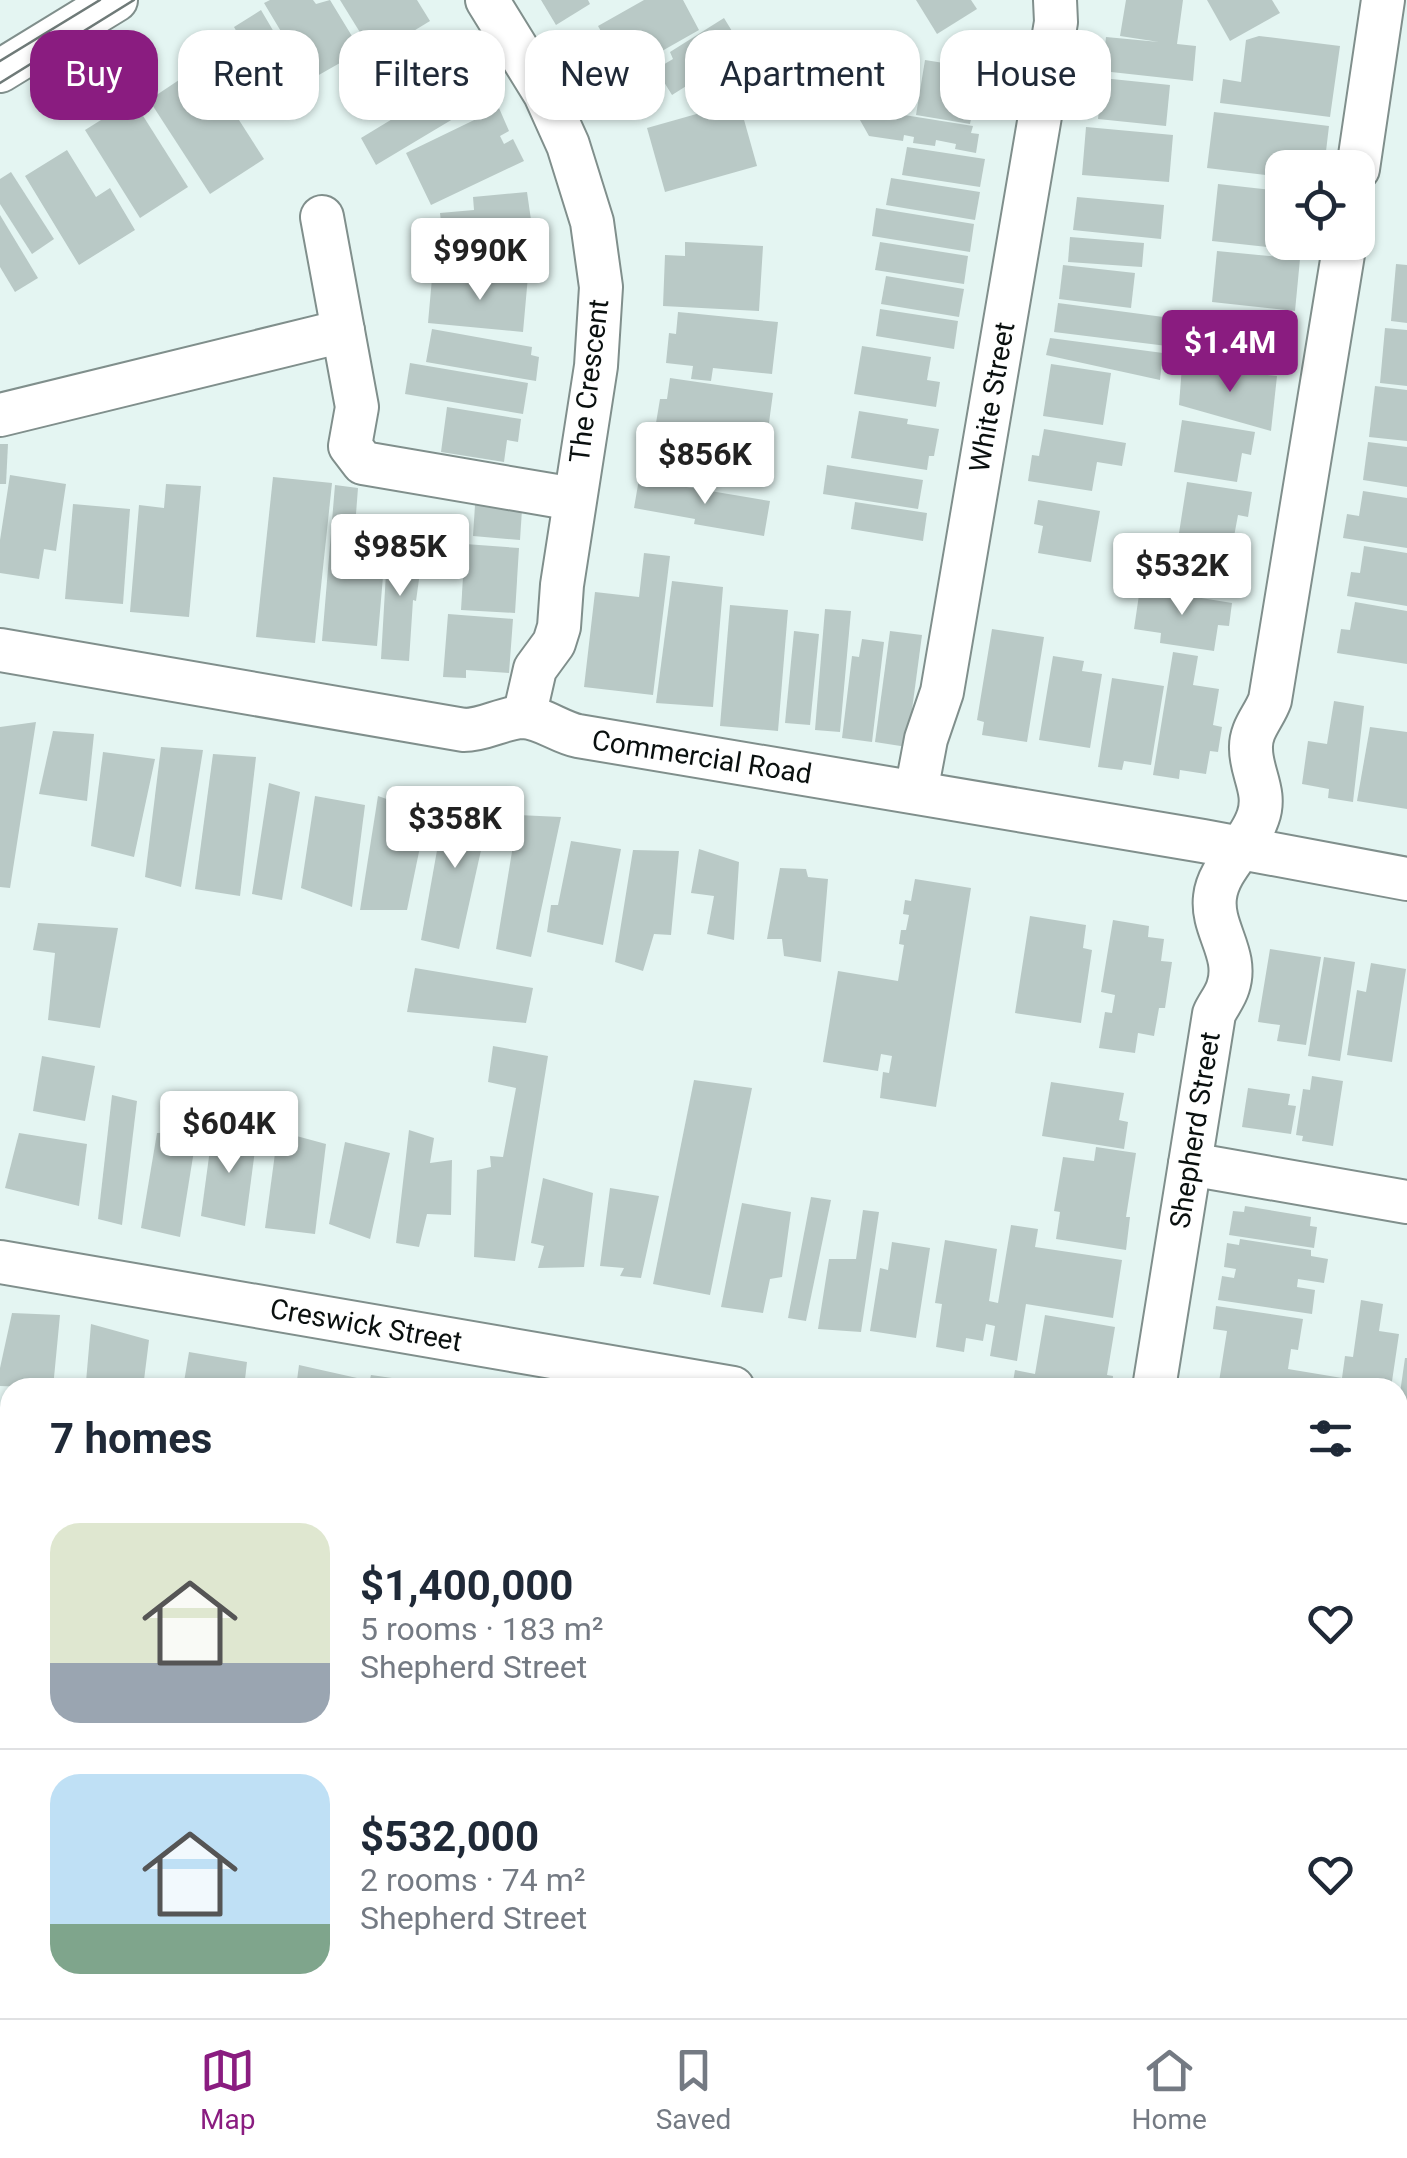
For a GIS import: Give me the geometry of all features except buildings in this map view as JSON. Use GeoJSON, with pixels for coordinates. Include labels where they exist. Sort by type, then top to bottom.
{"type":"FeatureCollection","features":[{"type":"Feature","properties":{"kind":"street"},"geometry":{"type":"LineString","coordinates":[[10,53],[116,0]]}},
{"type":"Feature","properties":{"kind":"street","name":"The Crescent"},"geometry":{"type":"LineString","coordinates":[[488,0],[557,117],[580,180],[597,246],[601,287],[598,340],[557,635],[534,668],[524,717]]}},
{"type":"Feature","properties":{"kind":"street","name":"White Street"},"geometry":{"type":"LineString","coordinates":[[916,792],[926,739],[942,692],[1056,22],[1054,0]]}},
{"type":"Feature","properties":{"kind":"street"},"geometry":{"type":"LineString","coordinates":[[1361,150],[1384,0]]}},
{"type":"Feature","properties":{"kind":"street"},"geometry":{"type":"LineString","coordinates":[[322,216],[356,407],[350,446],[363,463],[574,499]]}},
{"type":"Feature","properties":{"kind":"street","name":"Shepherd Street"},"geometry":{"type":"LineString","coordinates":[[1156,1378],[1214,1014],[1226,993],[1231,972],[1214,900],[1221,879],[1242,849],[1261,807],[1252,740],[1270,700],[1342,260]]}},
{"type":"Feature","properties":{"kind":"street"},"geometry":{"type":"LineString","coordinates":[[0,416],[342,331]]}},
{"type":"Feature","properties":{"kind":"street"},"geometry":{"type":"LineString","coordinates":[[0,650],[464,730],[488,728],[524,717]]}},
{"type":"Feature","properties":{"kind":"street","name":"Commercial Road"},"geometry":{"type":"LineString","coordinates":[[524,717],[578,736],[1407,879]]}},
{"type":"Feature","properties":{"kind":"street"},"geometry":{"type":"LineString","coordinates":[[1190,1164],[1407,1202]]}},
{"type":"Feature","properties":{"kind":"street","name":"Creswick Street"},"geometry":{"type":"LineString","coordinates":[[0,1262],[675,1378]]}},
{"type":"Feature","properties":{"kind":"tram line"},"geometry":{"type":"LineString","coordinates":[[0,61],[100,0]]}},
{"type":"Feature","properties":{"kind":"tram line"},"geometry":{"type":"LineString","coordinates":[[0,83],[134,0]]}}]}
